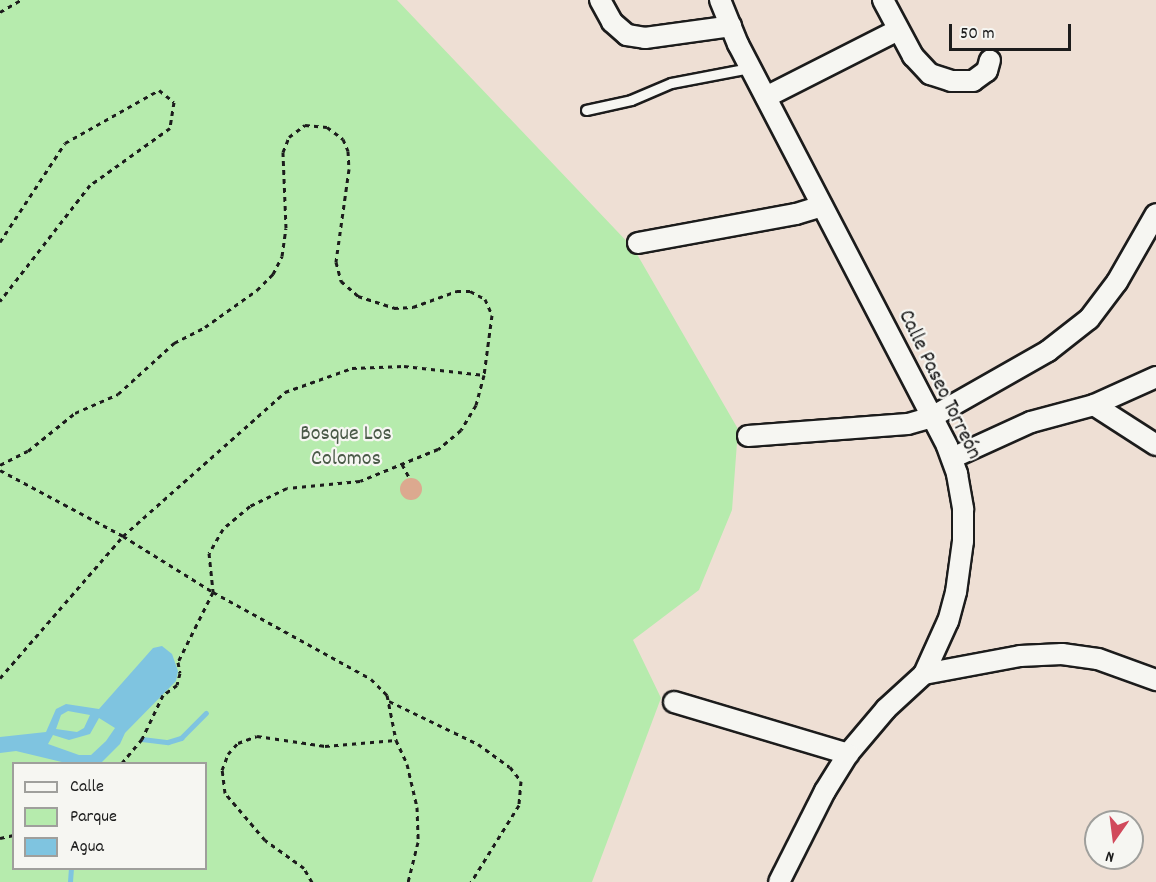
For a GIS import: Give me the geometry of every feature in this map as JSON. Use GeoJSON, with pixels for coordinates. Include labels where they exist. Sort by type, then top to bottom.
{"type":"FeatureCollection","features":[{"type":"Feature","properties":{"kind":"street"},"geometry":{"type":"LineString","coordinates":[[600,0],[612,22],[627,35],[645,38],[731,27]]}},
{"type":"Feature","properties":{"kind":"street","name":"Calle Paseo Torreón"},"geometry":{"type":"LineString","coordinates":[[720,0],[750,68],[952,458],[963,509],[963,541],[959,576],[948,621],[924,674],[886,709],[848,754],[825,790],[779,882]]}},
{"type":"Feature","properties":{"kind":"street"},"geometry":{"type":"LineString","coordinates":[[883,0],[898,30],[930,74],[945,80],[973,81],[987,71],[990,60]]}},
{"type":"Feature","properties":{"kind":"street"},"geometry":{"type":"LineString","coordinates":[[766,97],[898,30]]}},
{"type":"Feature","properties":{"kind":"street"},"geometry":{"type":"LineString","coordinates":[[638,243],[796,214],[822,206]]}},
{"type":"Feature","properties":{"kind":"street"},"geometry":{"type":"LineString","coordinates":[[748,436],[908,424],[932,417],[1048,351],[1089,319],[1118,282],[1156,214]]}},
{"type":"Feature","properties":{"kind":"street"},"geometry":{"type":"LineString","coordinates":[[952,458],[1031,422],[1094,405],[1156,377]]}},
{"type":"Feature","properties":{"kind":"street"},"geometry":{"type":"LineString","coordinates":[[1094,405],[1156,445]]}},
{"type":"Feature","properties":{"kind":"street"},"geometry":{"type":"LineString","coordinates":[[924,674],[1020,656],[1062,654],[1098,659],[1156,680]]}},
{"type":"Feature","properties":{"kind":"street"},"geometry":{"type":"LineString","coordinates":[[674,702],[848,754]]}},
{"type":"Feature","properties":{"kind":"lane"},"geometry":{"type":"LineString","coordinates":[[586,110],[631,100],[671,83],[750,68]]}},
{"type":"Feature","properties":{"kind":"path"},"geometry":{"type":"LineString","coordinates":[[0,12],[21,0]]}},
{"type":"Feature","properties":{"kind":"path"},"geometry":{"type":"LineString","coordinates":[[0,242],[64,143],[159,90],[174,102],[170,128],[90,185],[0,302]]}},
{"type":"Feature","properties":{"kind":"path"},"geometry":{"type":"LineString","coordinates":[[0,465],[28,451],[75,413],[118,394],[174,343],[205,327],[257,290],[273,274],[282,256],[286,228],[283,152],[289,137],[305,125],[327,126],[343,139],[348,151],[349,170],[336,262],[340,281],[358,296],[394,308],[413,307],[457,291],[470,291],[485,299],[492,315],[484,375],[476,405],[462,430],[438,449],[360,481],[287,488],[250,506],[223,529],[209,553],[213,591],[178,662],[180,673],[177,685],[163,695],[142,739],[123,762]]}},
{"type":"Feature","properties":{"kind":"path"},"geometry":{"type":"LineString","coordinates":[[0,678],[123,536],[285,392],[352,369],[404,366],[484,375]]}},
{"type":"Feature","properties":{"kind":"path"},"geometry":{"type":"LineString","coordinates":[[402,464],[409,477]]}},
{"type":"Feature","properties":{"kind":"path"},"geometry":{"type":"LineString","coordinates":[[0,470],[123,536],[213,591],[371,679],[389,700],[478,744],[510,767],[521,781],[519,805],[471,882]]}},
{"type":"Feature","properties":{"kind":"path"},"geometry":{"type":"LineString","coordinates":[[389,700],[396,740],[407,764],[417,807],[418,842],[408,882]]}},
{"type":"Feature","properties":{"kind":"path"},"geometry":{"type":"LineString","coordinates":[[312,882],[304,868],[265,840],[225,793],[222,770],[228,754],[238,743],[257,736],[325,746],[396,740]]}},
{"type":"Feature","properties":{"kind":"green space","name":"Bosque Los Colomos"},"geometry":{"type":"Polygon","coordinates":[[[0,0],[397,0],[634,249],[738,429],[732,510],[699,590],[633,640],[661,698],[592,882],[0,882],[0,0]]]}},
{"type":"Feature","properties":{"kind":"water"},"geometry":{"type":"Polygon","coordinates":[[[162,646],[172,654],[178,671],[176,681],[125,733],[120,744],[102,762],[62,762],[16,751],[0,753],[0,737],[46,732],[56,709],[66,704],[99,709],[153,648],[162,646]],[[68,711],[61,715],[56,729],[77,732],[84,728],[90,715],[68,711]],[[99,718],[90,734],[69,740],[53,735],[48,744],[79,755],[91,755],[106,741],[115,728],[99,718]]]}},
{"type":"Feature","properties":{"kind":"building"},"geometry":{"type":"Polygon","coordinates":[[[411,478],[419,481],[422,489],[419,497],[411,500],[403,497],[400,489],[403,481],[411,478]]]}},
{"type":"Feature","properties":{"kind":"waterway"},"geometry":{"type":"LineString","coordinates":[[142,739],[168,742],[181,738],[206,713]]}},
{"type":"Feature","properties":{"kind":"waterway"},"geometry":{"type":"LineString","coordinates":[[70,882],[71,870]]}}]}
